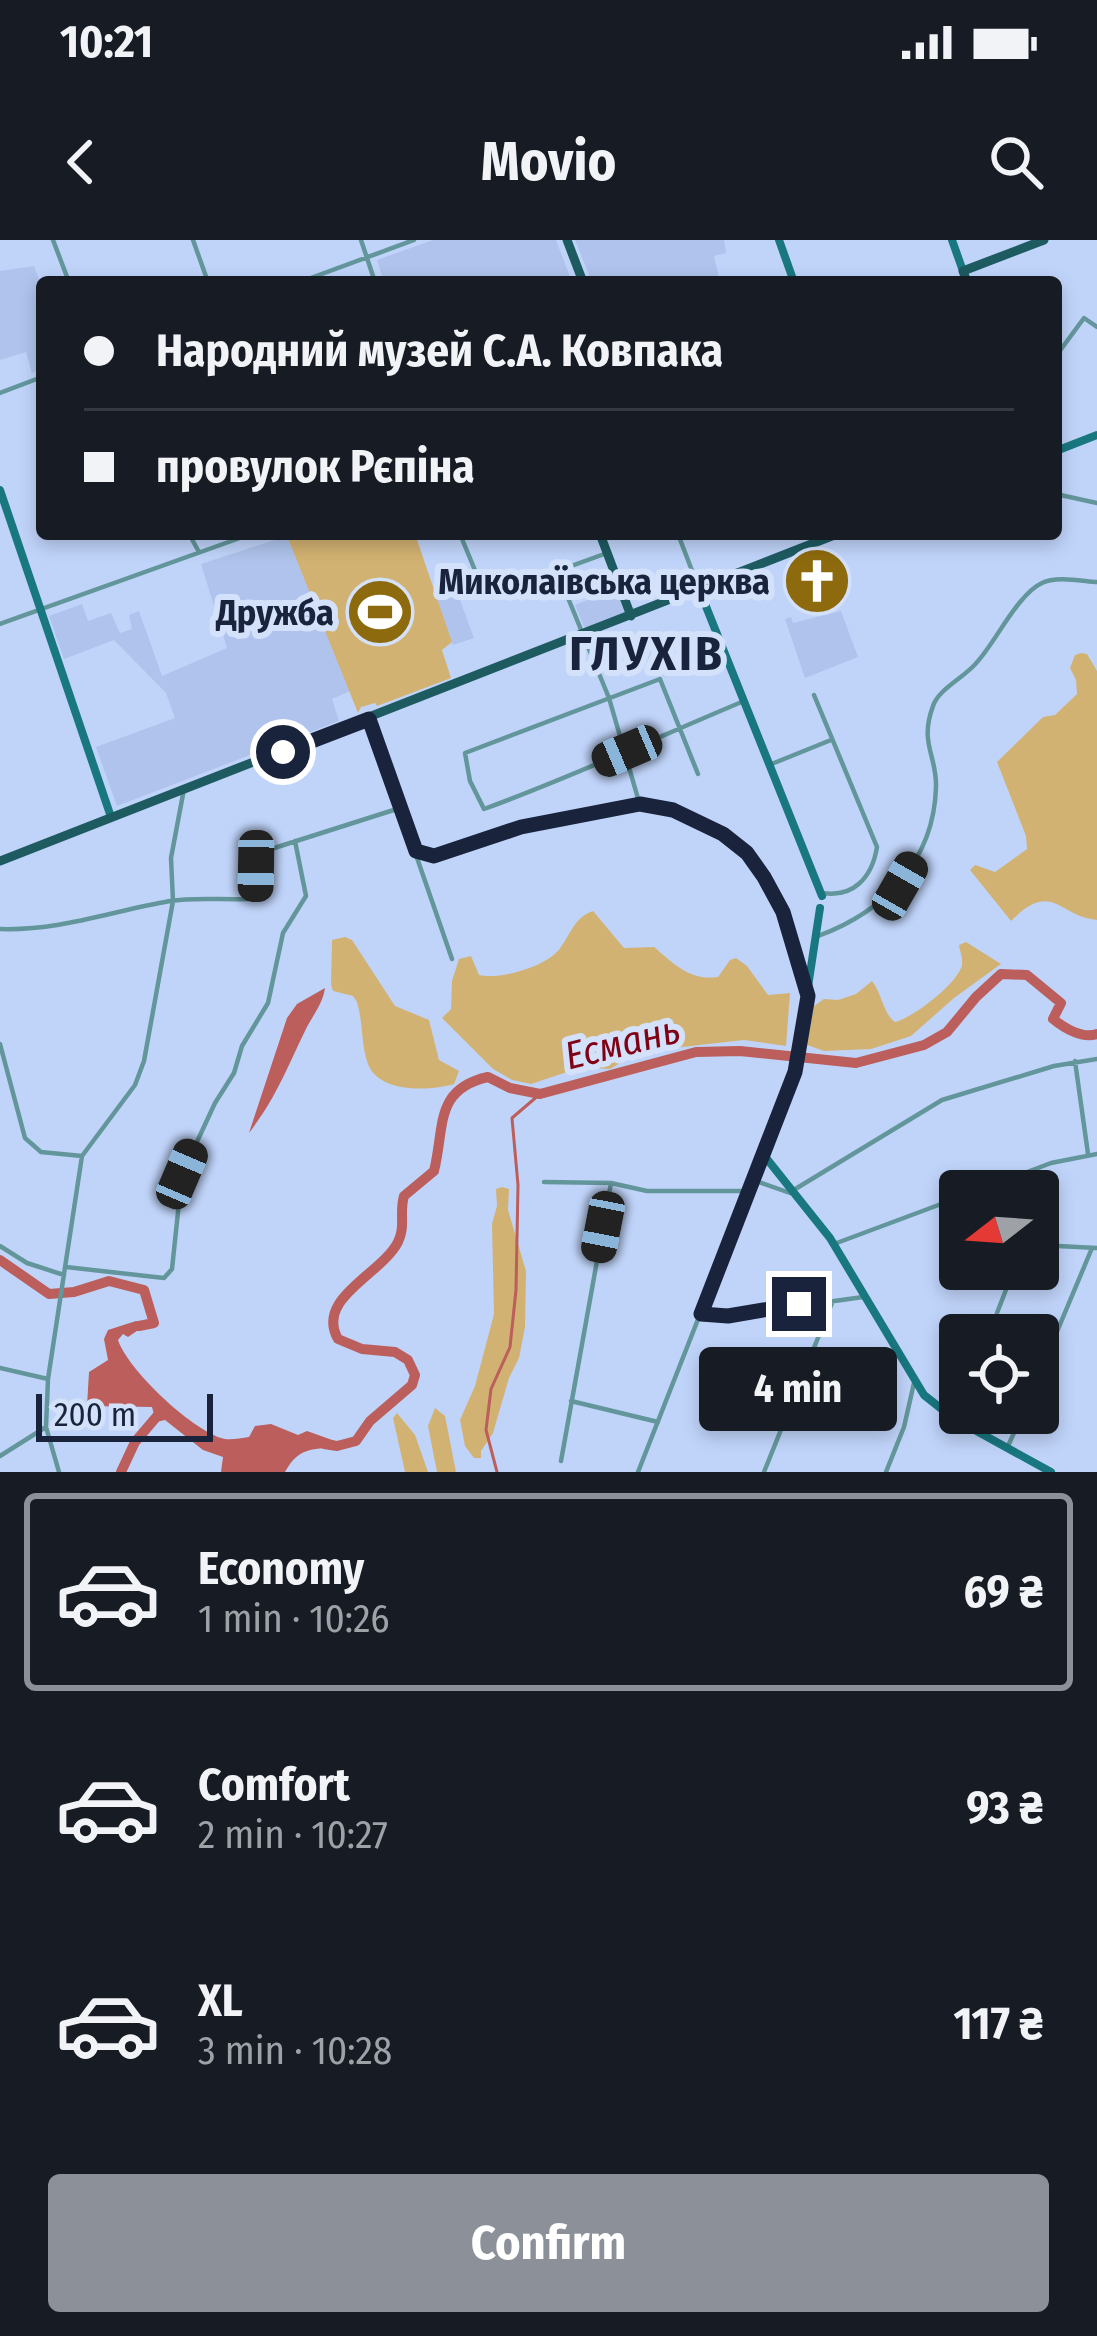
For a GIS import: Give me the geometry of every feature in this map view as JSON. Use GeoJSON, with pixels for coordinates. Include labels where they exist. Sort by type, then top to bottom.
{"type":"FeatureCollection","features":[{"type":"Feature","properties":{"kind":"main road"},"geometry":{"type":"LineString","coordinates":[[568,240],[581,276]]}},
{"type":"Feature","properties":{"kind":"main road"},"geometry":{"type":"LineString","coordinates":[[965,276],[1044,240]]}},
{"type":"Feature","properties":{"kind":"main road"},"geometry":{"type":"LineString","coordinates":[[602,540],[631,616]]}},
{"type":"Feature","properties":{"kind":"main road"},"geometry":{"type":"LineString","coordinates":[[0,860],[822,540]]}},
{"type":"Feature","properties":{"kind":"street"},"geometry":{"type":"LineString","coordinates":[[52,240],[67,276]]}},
{"type":"Feature","properties":{"kind":"street"},"geometry":{"type":"LineString","coordinates":[[193,240],[206,276]]}},
{"type":"Feature","properties":{"kind":"street"},"geometry":{"type":"LineString","coordinates":[[362,240],[374,276]]}},
{"type":"Feature","properties":{"kind":"street"},"geometry":{"type":"LineString","coordinates":[[316,276],[414,240]]}},
{"type":"Feature","properties":{"kind":"street"},"geometry":{"type":"LineString","coordinates":[[778,240],[792,276]]}},
{"type":"Feature","properties":{"kind":"street"},"geometry":{"type":"LineString","coordinates":[[952,240],[965,276]]}},
{"type":"Feature","properties":{"kind":"street"},"geometry":{"type":"LineString","coordinates":[[1062,348],[1084,318],[1097,327]]}},
{"type":"Feature","properties":{"kind":"street"},"geometry":{"type":"LineString","coordinates":[[0,393],[36,379]]}},
{"type":"Feature","properties":{"kind":"street"},"geometry":{"type":"LineString","coordinates":[[1062,449],[1097,435]]}},
{"type":"Feature","properties":{"kind":"street"},"geometry":{"type":"LineString","coordinates":[[0,490],[111,817]]}},
{"type":"Feature","properties":{"kind":"street"},"geometry":{"type":"LineString","coordinates":[[1062,495],[1097,503]]}},
{"type":"Feature","properties":{"kind":"street"},"geometry":{"type":"LineString","coordinates":[[192,540],[199,552]]}},
{"type":"Feature","properties":{"kind":"street"},"geometry":{"type":"LineString","coordinates":[[0,624],[234,540]]}},
{"type":"Feature","properties":{"kind":"street"},"geometry":{"type":"LineString","coordinates":[[462,540],[486,597],[607,553]]}},
{"type":"Feature","properties":{"kind":"street"},"geometry":{"type":"LineString","coordinates":[[680,540],[822,894],[849,893],[860,884],[876,855],[874,838],[814,695]]}},
{"type":"Feature","properties":{"kind":"street"},"geometry":{"type":"LineString","coordinates":[[557,571],[609,698],[640,804]]}},
{"type":"Feature","properties":{"kind":"street"},"geometry":{"type":"LineString","coordinates":[[814,938],[853,923],[900,886],[930,834],[937,783],[925,738],[934,700],[976,665],[1030,592],[1045,580],[1097,582]]}},
{"type":"Feature","properties":{"kind":"street"},"geometry":{"type":"LineString","coordinates":[[698,775],[680,728],[660,679],[465,753],[470,781],[484,809],[627,751],[680,728],[744,701]]}},
{"type":"Feature","properties":{"kind":"street"},"geometry":{"type":"LineString","coordinates":[[369,719],[452,959]]}},
{"type":"Feature","properties":{"kind":"street"},"geometry":{"type":"LineString","coordinates":[[769,765],[832,740]]}},
{"type":"Feature","properties":{"kind":"street"},"geometry":{"type":"LineString","coordinates":[[59,1472],[46,1427],[48,1379],[82,1156],[135,1084],[144,1061],[173,901],[171,857],[184,789]]}},
{"type":"Feature","properties":{"kind":"street"},"geometry":{"type":"LineString","coordinates":[[416,851],[434,856],[521,827],[640,804],[699,820],[747,853],[783,912],[808,996]]}},
{"type":"Feature","properties":{"kind":"street"},"geometry":{"type":"LineString","coordinates":[[0,929],[79,924],[173,901],[247,899],[255,894],[260,856],[400,808]]}},
{"type":"Feature","properties":{"kind":"street"},"geometry":{"type":"LineString","coordinates":[[0,1246],[27,1263],[64,1274],[164,1278],[172,1269],[182,1174],[214,1103],[235,1073],[242,1046],[268,1003],[284,933],[306,896],[295,841]]}},
{"type":"Feature","properties":{"kind":"street"},"geometry":{"type":"LineString","coordinates":[[638,1472],[795,1072],[820,908]]}},
{"type":"Feature","properties":{"kind":"street"},"geometry":{"type":"LineString","coordinates":[[0,1044],[26,1138],[40,1152],[82,1156]]}},
{"type":"Feature","properties":{"kind":"street"},"geometry":{"type":"LineString","coordinates":[[753,1180],[794,1193],[942,1100],[1075,1061],[1097,1059]]}},
{"type":"Feature","properties":{"kind":"street"},"geometry":{"type":"LineString","coordinates":[[1075,1061],[1088,1154]]}},
{"type":"Feature","properties":{"kind":"street"},"geometry":{"type":"LineString","coordinates":[[763,1154],[834,1244],[914,1383],[953,1418],[1051,1472]]}},
{"type":"Feature","properties":{"kind":"street"},"geometry":{"type":"LineString","coordinates":[[1033,1170],[1097,1154]]}},
{"type":"Feature","properties":{"kind":"street"},"geometry":{"type":"LineString","coordinates":[[544,1181],[647,1191],[748,1191]]}},
{"type":"Feature","properties":{"kind":"street"},"geometry":{"type":"LineString","coordinates":[[561,1461],[611,1184]]}},
{"type":"Feature","properties":{"kind":"street"},"geometry":{"type":"LineString","coordinates":[[834,1244],[939,1205]]}},
{"type":"Feature","properties":{"kind":"street"},"geometry":{"type":"LineString","coordinates":[[1059,1246],[1095,1248],[1059,1329]]}},
{"type":"Feature","properties":{"kind":"street"},"geometry":{"type":"LineString","coordinates":[[997,1313],[1006,1290]]}},
{"type":"Feature","properties":{"kind":"street"},"geometry":{"type":"LineString","coordinates":[[701,1314],[728,1316],[863,1298]]}},
{"type":"Feature","properties":{"kind":"street"},"geometry":{"type":"LineString","coordinates":[[764,1472],[832,1303]]}},
{"type":"Feature","properties":{"kind":"street"},"geometry":{"type":"LineString","coordinates":[[0,1368],[48,1379]]}},
{"type":"Feature","properties":{"kind":"street"},"geometry":{"type":"LineString","coordinates":[[886,1472],[904,1427],[914,1383]]}},
{"type":"Feature","properties":{"kind":"street"},"geometry":{"type":"LineString","coordinates":[[571,1401],[658,1422]]}},
{"type":"Feature","properties":{"kind":"street"},"geometry":{"type":"LineString","coordinates":[[0,1456],[46,1427]]}},
{"type":"Feature","properties":{"kind":"street"},"geometry":{"type":"LineString","coordinates":[[1007,1448],[1013,1434]]}},
{"type":"Feature","properties":{"kind":"shaded area"},"geometry":{"type":"Polygon","coordinates":[[[433,240],[556,240],[570,276],[382,276],[377,260],[433,240]]]}},
{"type":"Feature","properties":{"kind":"shaded area"},"geometry":{"type":"Polygon","coordinates":[[[575,240],[724,240],[726,253],[714,256],[719,276],[590,276],[575,240]]]}},
{"type":"Feature","properties":{"kind":"shaded area"},"geometry":{"type":"Polygon","coordinates":[[[34,266],[38,276],[36,371],[32,373],[26,352],[0,360],[0,271],[34,266]]]}},
{"type":"Feature","properties":{"kind":"shaded area"},"geometry":{"type":"Polygon","coordinates":[[[275,540],[289,540],[350,691],[332,699],[339,721],[117,806],[96,747],[175,718],[166,693],[114,640],[64,659],[49,616],[82,604],[88,621],[111,613],[120,633],[132,629],[129,615],[139,611],[162,676],[227,648],[201,564],[275,540]]]}},
{"type":"Feature","properties":{"kind":"shaded area","name":"Дружба"},"geometry":{"type":"Polygon","coordinates":[[[289,540],[417,540],[452,642],[442,650],[451,678],[377,706],[361,707],[358,713],[289,540]]]}},
{"type":"Feature","properties":{"kind":"shaded area"},"geometry":{"type":"Polygon","coordinates":[[[615,589],[625,614],[585,629],[575,605],[615,589]]]}},
{"type":"Feature","properties":{"kind":"shaded area"},"geometry":{"type":"Polygon","coordinates":[[[457,592],[474,638],[453,645],[436,597],[457,592]]]}},
{"type":"Feature","properties":{"kind":"shaded area"},"geometry":{"type":"Polygon","coordinates":[[[841,611],[858,657],[805,678],[785,619],[791,617],[793,623],[841,611]]]}},
{"type":"Feature","properties":{"kind":"shaded area"},"geometry":{"type":"Polygon","coordinates":[[[1087,654],[1097,671],[1097,920],[1047,901],[1025,909],[1011,921],[970,870],[975,865],[995,872],[1027,849],[997,762],[1043,717],[1055,715],[1077,694],[1070,668],[1075,655],[1087,654]]]}},
{"type":"Feature","properties":{"kind":"shaded area"},"geometry":{"type":"Polygon","coordinates":[[[593,911],[624,948],[654,947],[683,970],[708,978],[718,977],[736,958],[768,995],[790,993],[786,1046],[744,1040],[638,1052],[610,1069],[582,1067],[531,1084],[493,1069],[442,1018],[451,1009],[459,959],[471,956],[479,975],[524,970],[555,954],[578,921],[593,911]]]}},
{"type":"Feature","properties":{"kind":"shaded area"},"geometry":{"type":"Polygon","coordinates":[[[332,940],[352,940],[395,1006],[429,1020],[439,1060],[459,1071],[454,1084],[405,1088],[372,1072],[357,1002],[353,996],[333,991],[331,985],[332,940]]]}},
{"type":"Feature","properties":{"kind":"shaded area"},"geometry":{"type":"Polygon","coordinates":[[[966,942],[1001,964],[911,1036],[871,1049],[824,1051],[807,1045],[814,1006],[824,999],[856,994],[872,981],[895,1022],[912,1014],[959,972],[959,945],[966,942]]]}},
{"type":"Feature","properties":{"kind":"shaded area"},"geometry":{"type":"Polygon","coordinates":[[[325,988],[280,1084],[249,1133],[287,1018],[297,1004],[325,988]]]}},
{"type":"Feature","properties":{"kind":"shaded area"},"geometry":{"type":"Polygon","coordinates":[[[496,1189],[509,1189],[508,1210],[526,1271],[525,1327],[493,1433],[481,1458],[474,1458],[465,1446],[460,1420],[475,1386],[494,1314],[492,1224],[496,1189]]]}},
{"type":"Feature","properties":{"kind":"shaded area"},"geometry":{"type":"Polygon","coordinates":[[[136,1321],[147,1324],[118,1340],[124,1352],[162,1397],[193,1423],[224,1439],[249,1437],[255,1426],[271,1424],[298,1435],[307,1431],[337,1446],[301,1454],[285,1472],[221,1472],[223,1457],[203,1450],[165,1420],[156,1422],[152,1407],[87,1406],[89,1372],[108,1360],[104,1339],[108,1330],[136,1321]]]}},
{"type":"Feature","properties":{"kind":"shaded area"},"geometry":{"type":"Polygon","coordinates":[[[435,1408],[445,1416],[456,1472],[437,1472],[428,1426],[435,1408]]]}},
{"type":"Feature","properties":{"kind":"shaded area"},"geometry":{"type":"Polygon","coordinates":[[[397,1413],[415,1435],[428,1472],[405,1472],[393,1418],[397,1413]]]}},
{"type":"Feature","properties":{"kind":"waterway","name":"Есмань"},"geometry":{"type":"LineString","coordinates":[[324,1444],[356,1441],[370,1421],[412,1385],[415,1375],[408,1360],[395,1352],[362,1349],[338,1339],[335,1311],[398,1242],[404,1196],[434,1171],[450,1100],[471,1083],[488,1077],[510,1088],[540,1094],[696,1052],[740,1051],[856,1063],[924,1045],[947,1032],[1001,974],[1027,975],[1061,1003],[1053,1019],[1079,1034],[1097,1034]]}},
{"type":"Feature","properties":{"kind":"waterway"},"geometry":{"type":"LineString","coordinates":[[497,1472],[486,1430],[491,1389],[510,1347],[516,1290],[518,1185],[512,1118],[540,1094]]}},
{"type":"Feature","properties":{"kind":"waterway","name":"Есмань"},"geometry":{"type":"LineString","coordinates":[[0,1260],[49,1294],[109,1281],[144,1290],[154,1323],[139,1326]]}},
{"type":"Feature","properties":{"kind":"waterway"},"geometry":{"type":"LineString","coordinates":[[121,1472],[135,1442],[164,1408]]}},
{"type":"Feature","properties":{"kind":"place","name":"Миколаївська церква"},"geometry":{"type":"Point","coordinates":[817,581]}},
{"type":"Feature","properties":{"kind":"place","name":"Дружба"},"geometry":{"type":"Point","coordinates":[380,612]}},
{"type":"Feature","properties":{"kind":"district","name":"ГЛУХІВ"},"geometry":{"type":"Point","coordinates":[647,653]}},
{"type":"Feature","properties":{"kind":"route"},"geometry":{"type":"LineString","coordinates":[[283,752],[369,719],[416,851],[434,856],[521,827],[640,804],[699,820],[747,853],[783,912],[808,996],[795,1072],[701,1314],[728,1316],[799,1304]]}}]}
